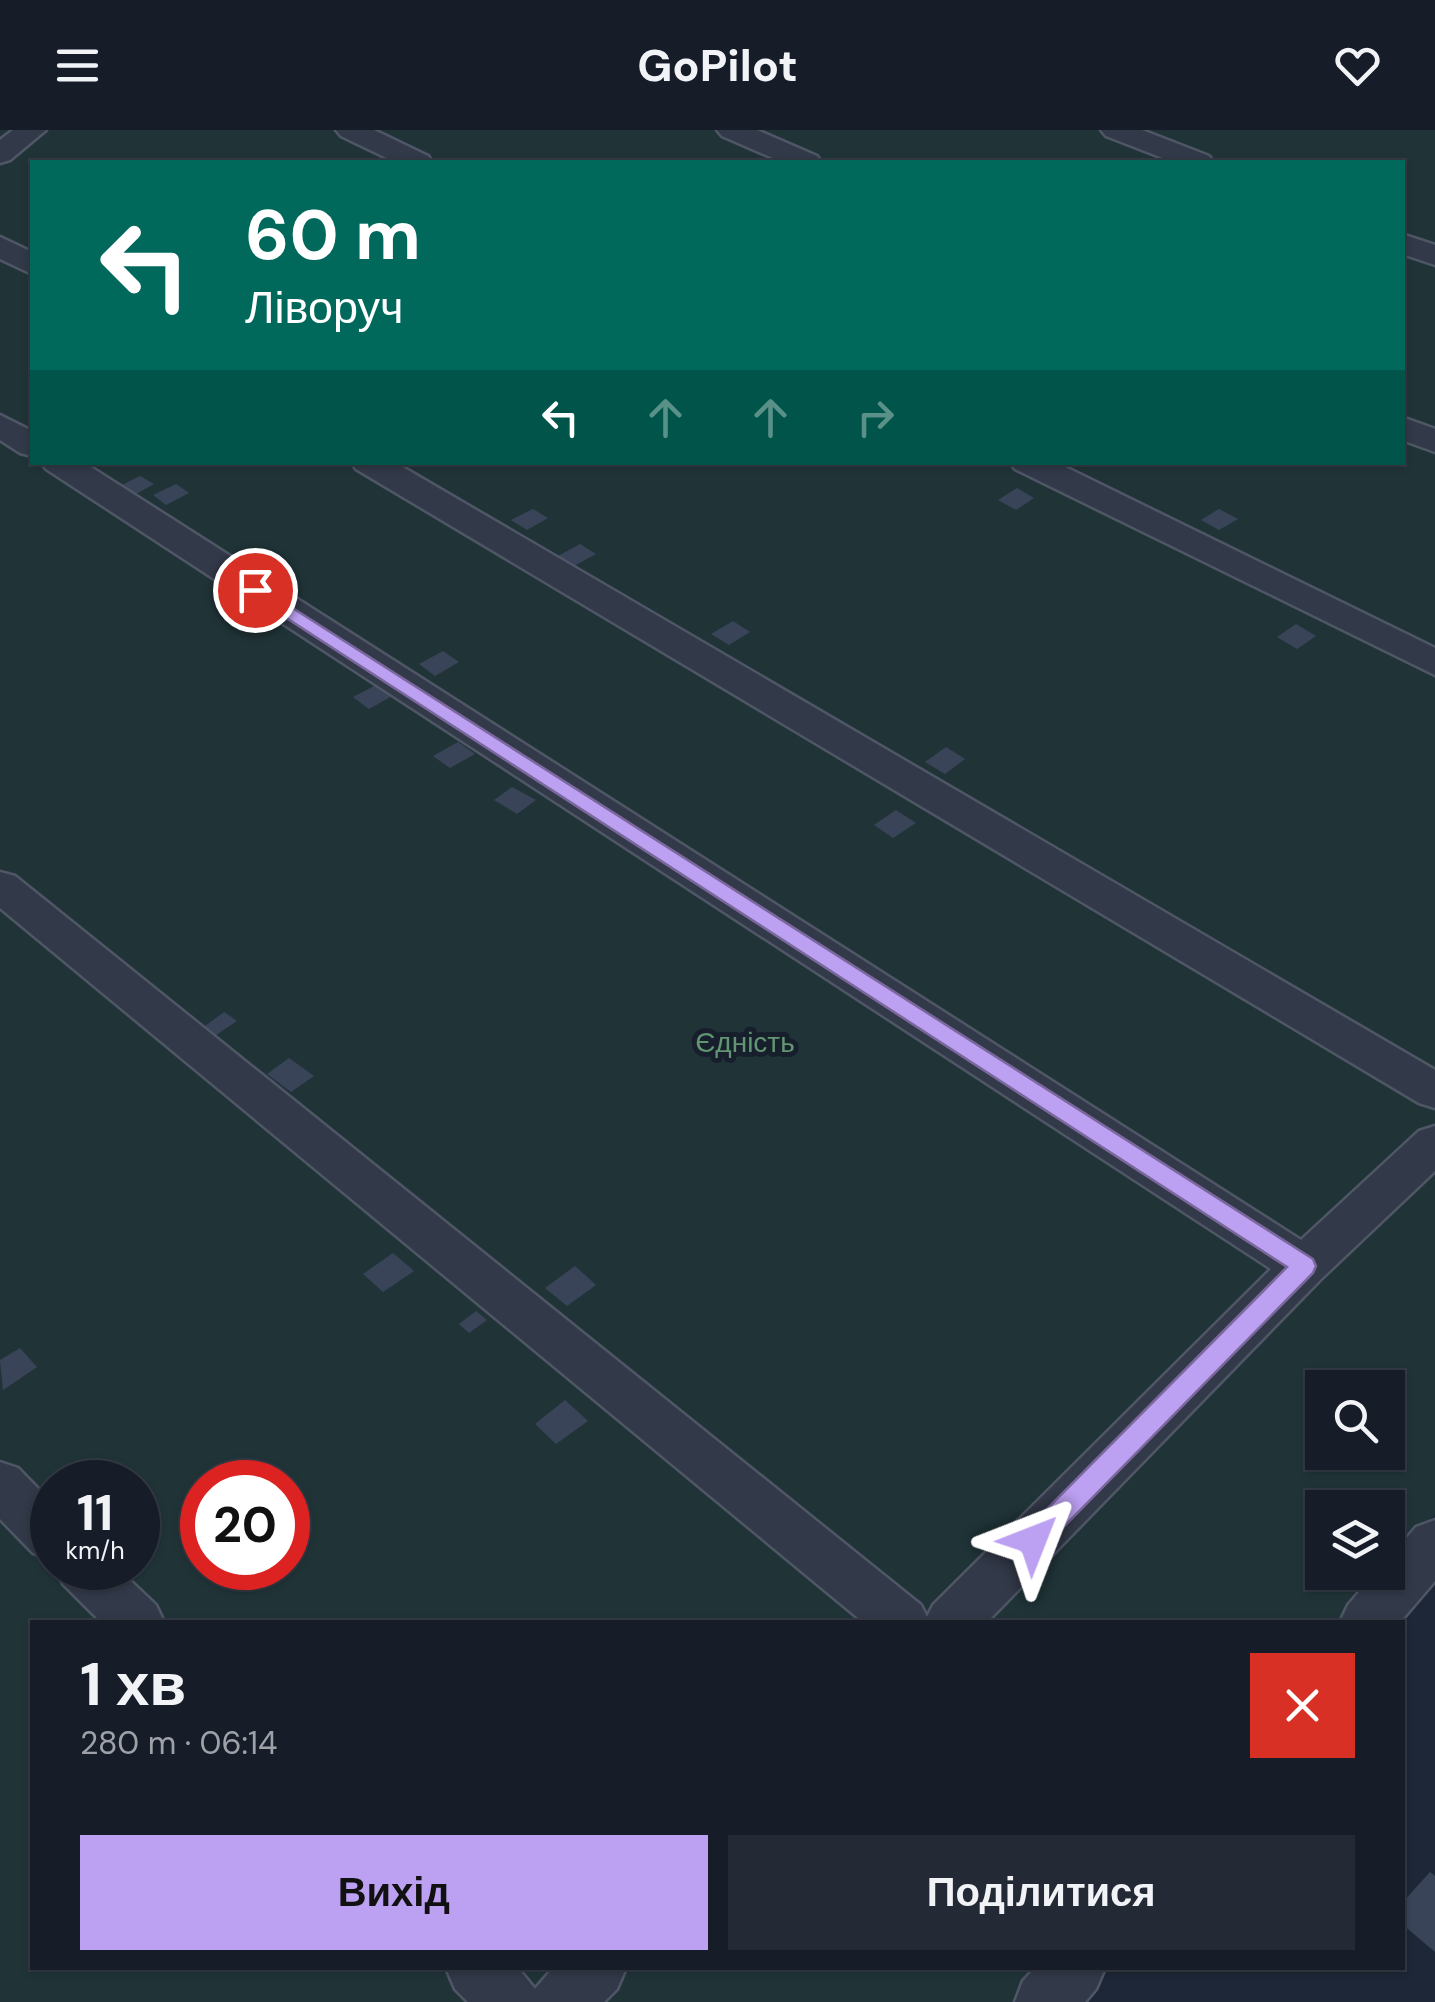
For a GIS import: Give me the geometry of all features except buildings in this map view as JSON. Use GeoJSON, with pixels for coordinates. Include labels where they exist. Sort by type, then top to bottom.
{"type":"FeatureCollection","features":[{"type":"Feature","properties":{"kind":"street"},"geometry":{"type":"LineString","coordinates":[[0,154],[32,130]]}},
{"type":"Feature","properties":{"kind":"street"},"geometry":{"type":"LineString","coordinates":[[351,130],[413,160]]}},
{"type":"Feature","properties":{"kind":"street"},"geometry":{"type":"LineString","coordinates":[[732,130],[801,160]]}},
{"type":"Feature","properties":{"kind":"street"},"geometry":{"type":"LineString","coordinates":[[1116,130],[1193,160]]}},
{"type":"Feature","properties":{"kind":"street"},"geometry":{"type":"LineString","coordinates":[[1405,245],[1435,256]]}},
{"type":"Feature","properties":{"kind":"street"},"geometry":{"type":"LineString","coordinates":[[0,246],[30,264]]}},
{"type":"Feature","properties":{"kind":"street"},"geometry":{"type":"LineString","coordinates":[[0,425],[30,445]]}},
{"type":"Feature","properties":{"kind":"street"},"geometry":{"type":"LineString","coordinates":[[1405,428],[1435,442]]}},
{"type":"Feature","properties":{"kind":"street"},"geometry":{"type":"LineString","coordinates":[[63,465],[1304,1266]]}},
{"type":"Feature","properties":{"kind":"street"},"geometry":{"type":"LineString","coordinates":[[373,465],[1435,1091]]}},
{"type":"Feature","properties":{"kind":"street"},"geometry":{"type":"LineString","coordinates":[[1034,465],[1435,663]]}},
{"type":"Feature","properties":{"kind":"street"},"geometry":{"type":"LineString","coordinates":[[0,886],[900,1620]]}},
{"type":"Feature","properties":{"kind":"street"},"geometry":{"type":"LineString","coordinates":[[954,1620],[1304,1266],[1435,1143]]}},
{"type":"Feature","properties":{"kind":"street"},"geometry":{"type":"LineString","coordinates":[[0,1484],[30,1515]]}},
{"type":"Feature","properties":{"kind":"street"},"geometry":{"type":"LineString","coordinates":[[1370,1620],[1435,1543]]}},
{"type":"Feature","properties":{"kind":"street"},"geometry":{"type":"LineString","coordinates":[[104,1590],[134,1620]]}},
{"type":"Feature","properties":{"kind":"street"},"geometry":{"type":"LineString","coordinates":[[478,1970],[510,2002]]}},
{"type":"Feature","properties":{"kind":"street"},"geometry":{"type":"LineString","coordinates":[[560,2002],[594,1970]]}},
{"type":"Feature","properties":{"kind":"street"},"geometry":{"type":"LineString","coordinates":[[1045,2002],[1072,1970]]}},
{"type":"Feature","properties":{"kind":"green space","name":"Єдність"},"geometry":{"type":"Polygon","coordinates":[[[0,130],[1435,130],[1435,1514],[1405,1549],[1405,1490],[1305,1490],[1305,1590],[1369,1590],[1343,1620],[30,1620],[30,1970],[1042,1970],[1014,2002],[0,2002],[0,130]]]}},
{"type":"Feature","properties":{"kind":"route"},"geometry":{"type":"LineString","coordinates":[[255,590],[1304,1266],[1033,1540]]}}]}
